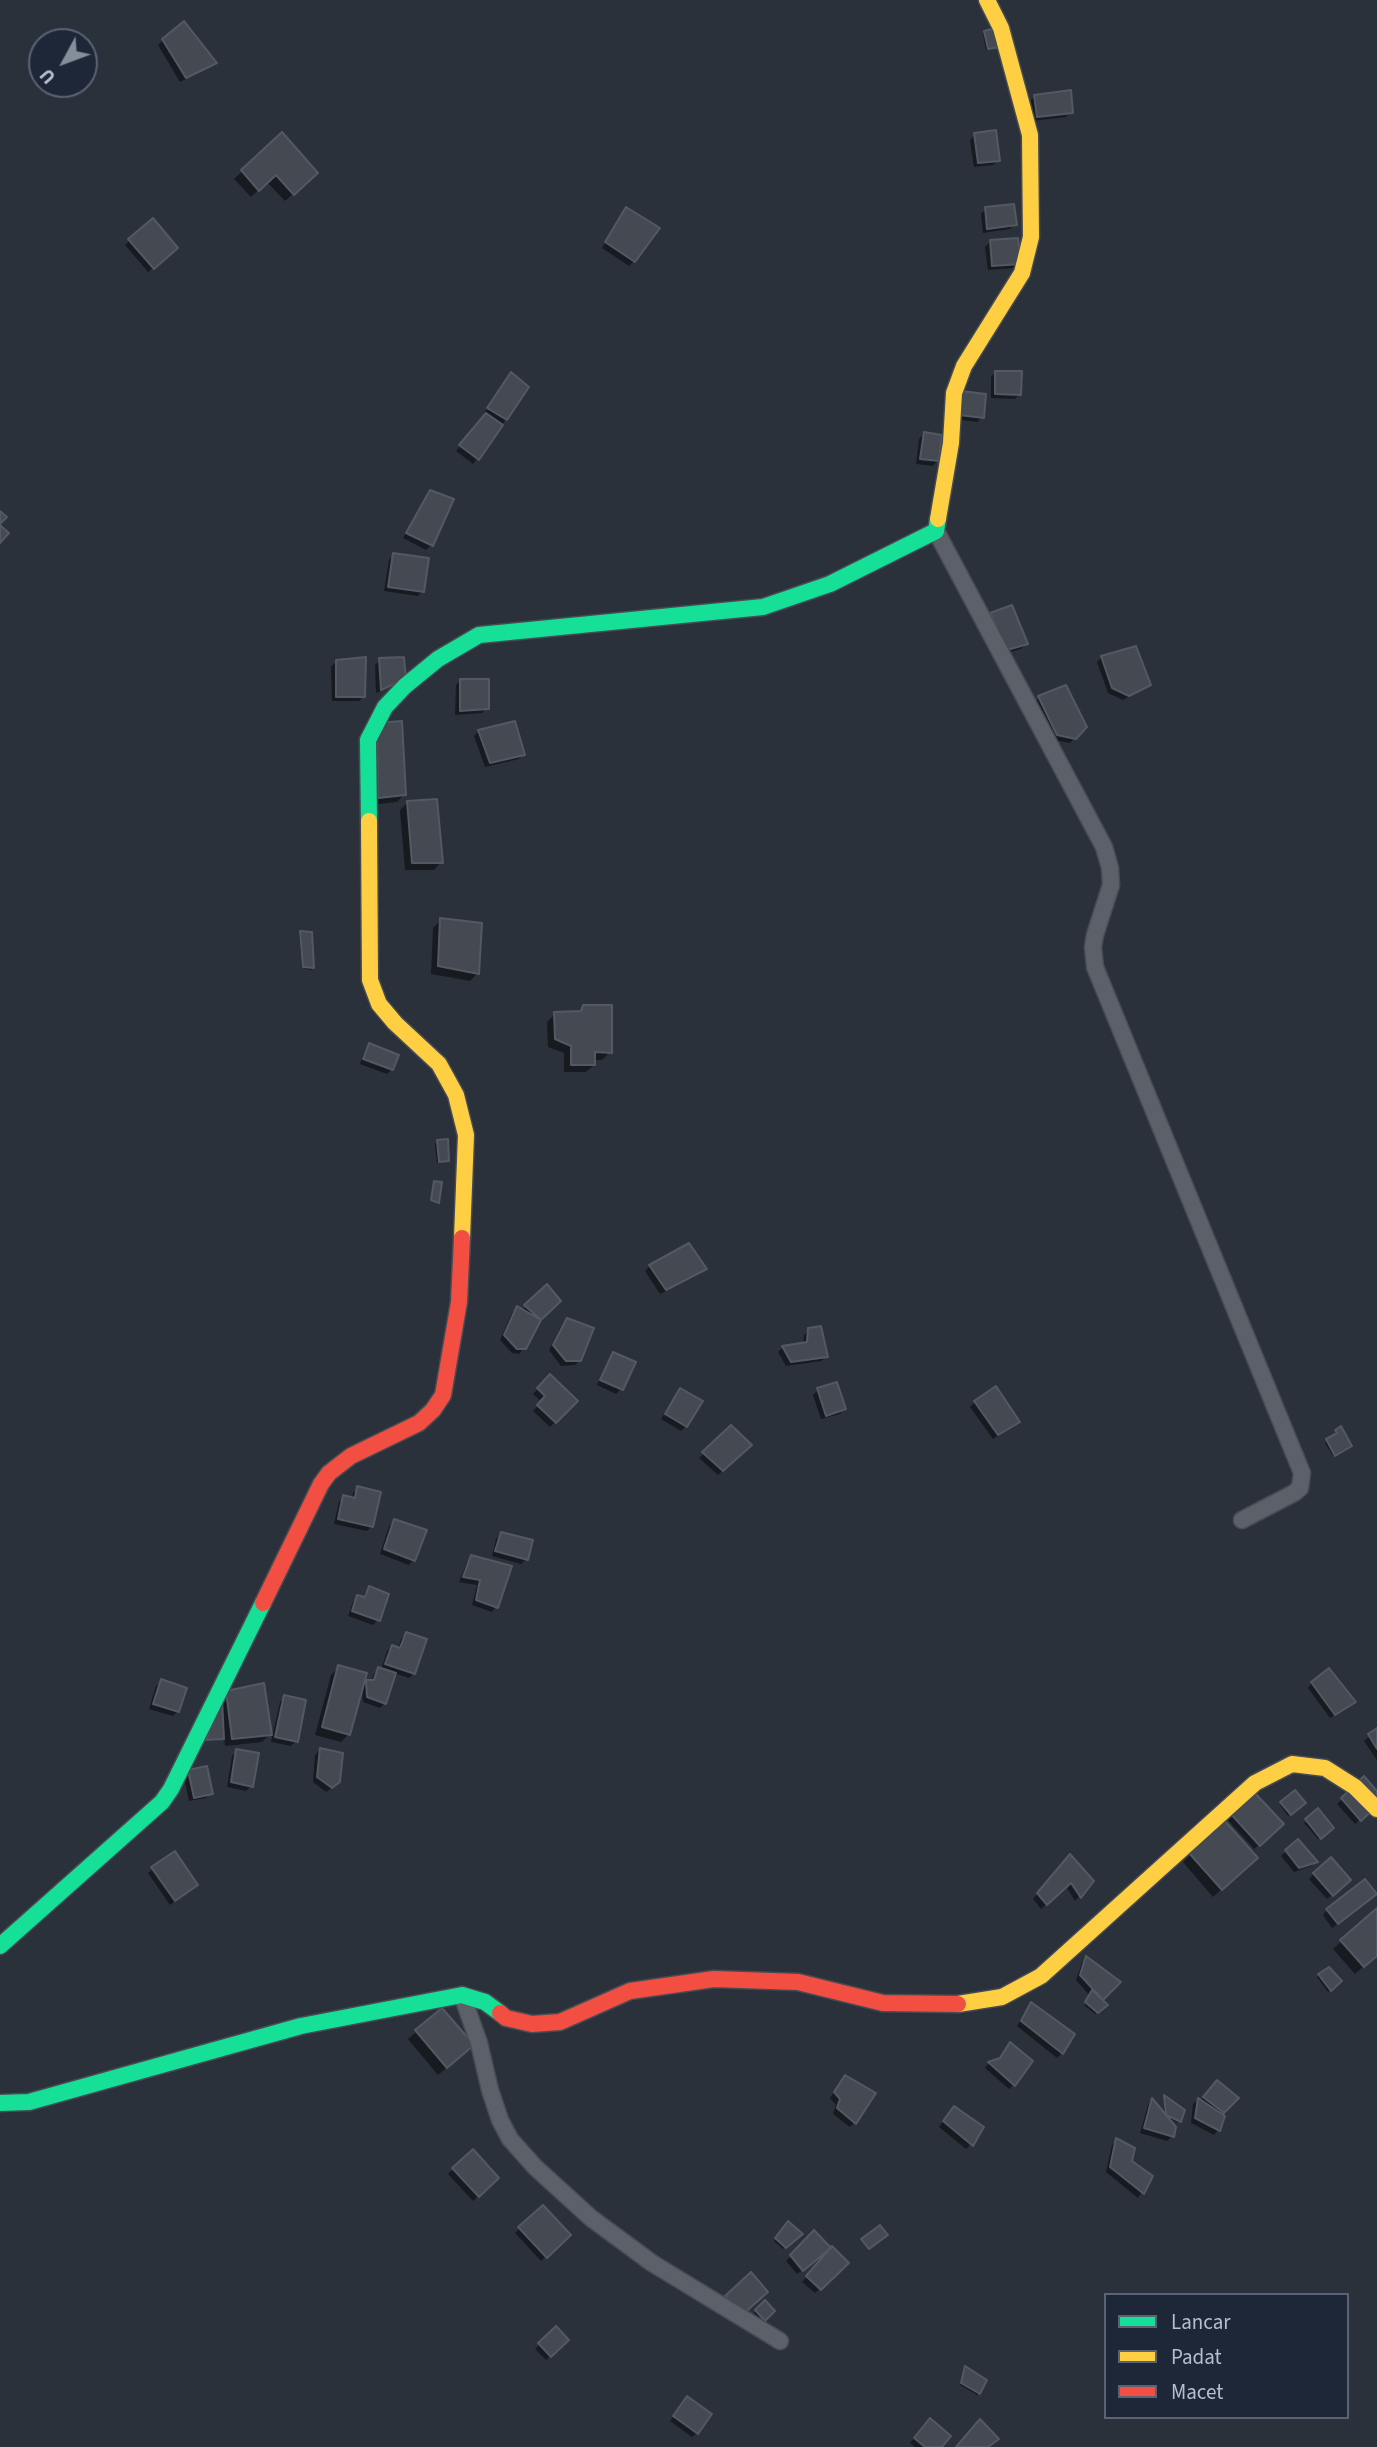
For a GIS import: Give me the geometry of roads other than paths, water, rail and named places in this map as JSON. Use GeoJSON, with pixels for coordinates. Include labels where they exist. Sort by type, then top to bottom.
{"type":"FeatureCollection","features":[{"type":"Feature","properties":{"kind":"street"},"geometry":{"type":"LineString","coordinates":[[987,0],[1001,28],[1030,135],[1031,237],[1022,273],[964,366],[954,394],[951,443],[936,531],[1104,847],[1111,885],[1095,935],[1095,967],[1302,1473],[1300,1488],[1294,1493],[1242,1520]]}},
{"type":"Feature","properties":{"kind":"street"},"geometry":{"type":"LineString","coordinates":[[0,1946],[162,1802],[177,1777],[321,1484],[329,1473],[351,1456],[419,1423],[433,1410],[443,1395],[459,1302],[466,1135],[456,1095],[439,1064],[395,1023],[379,1004],[370,980],[368,740],[385,707],[405,686],[438,659],[479,635],[763,607],[830,584],[936,531]]}},
{"type":"Feature","properties":{"kind":"street"},"geometry":{"type":"LineString","coordinates":[[0,2103],[29,2102],[300,2026],[462,1995],[485,2002],[506,2018],[532,2024],[560,2022],[617,1994],[714,1979],[799,1982],[883,2003],[948,2005],[1002,1997],[1041,1976],[1255,1783],[1292,1764],[1325,1768],[1355,1787],[1377,1809]]}},
{"type":"Feature","properties":{"kind":"street"},"geometry":{"type":"LineString","coordinates":[[462,1995],[479,2043],[500,2120],[510,2139],[535,2167],[591,2218],[652,2263],[780,2341]]}}]}
